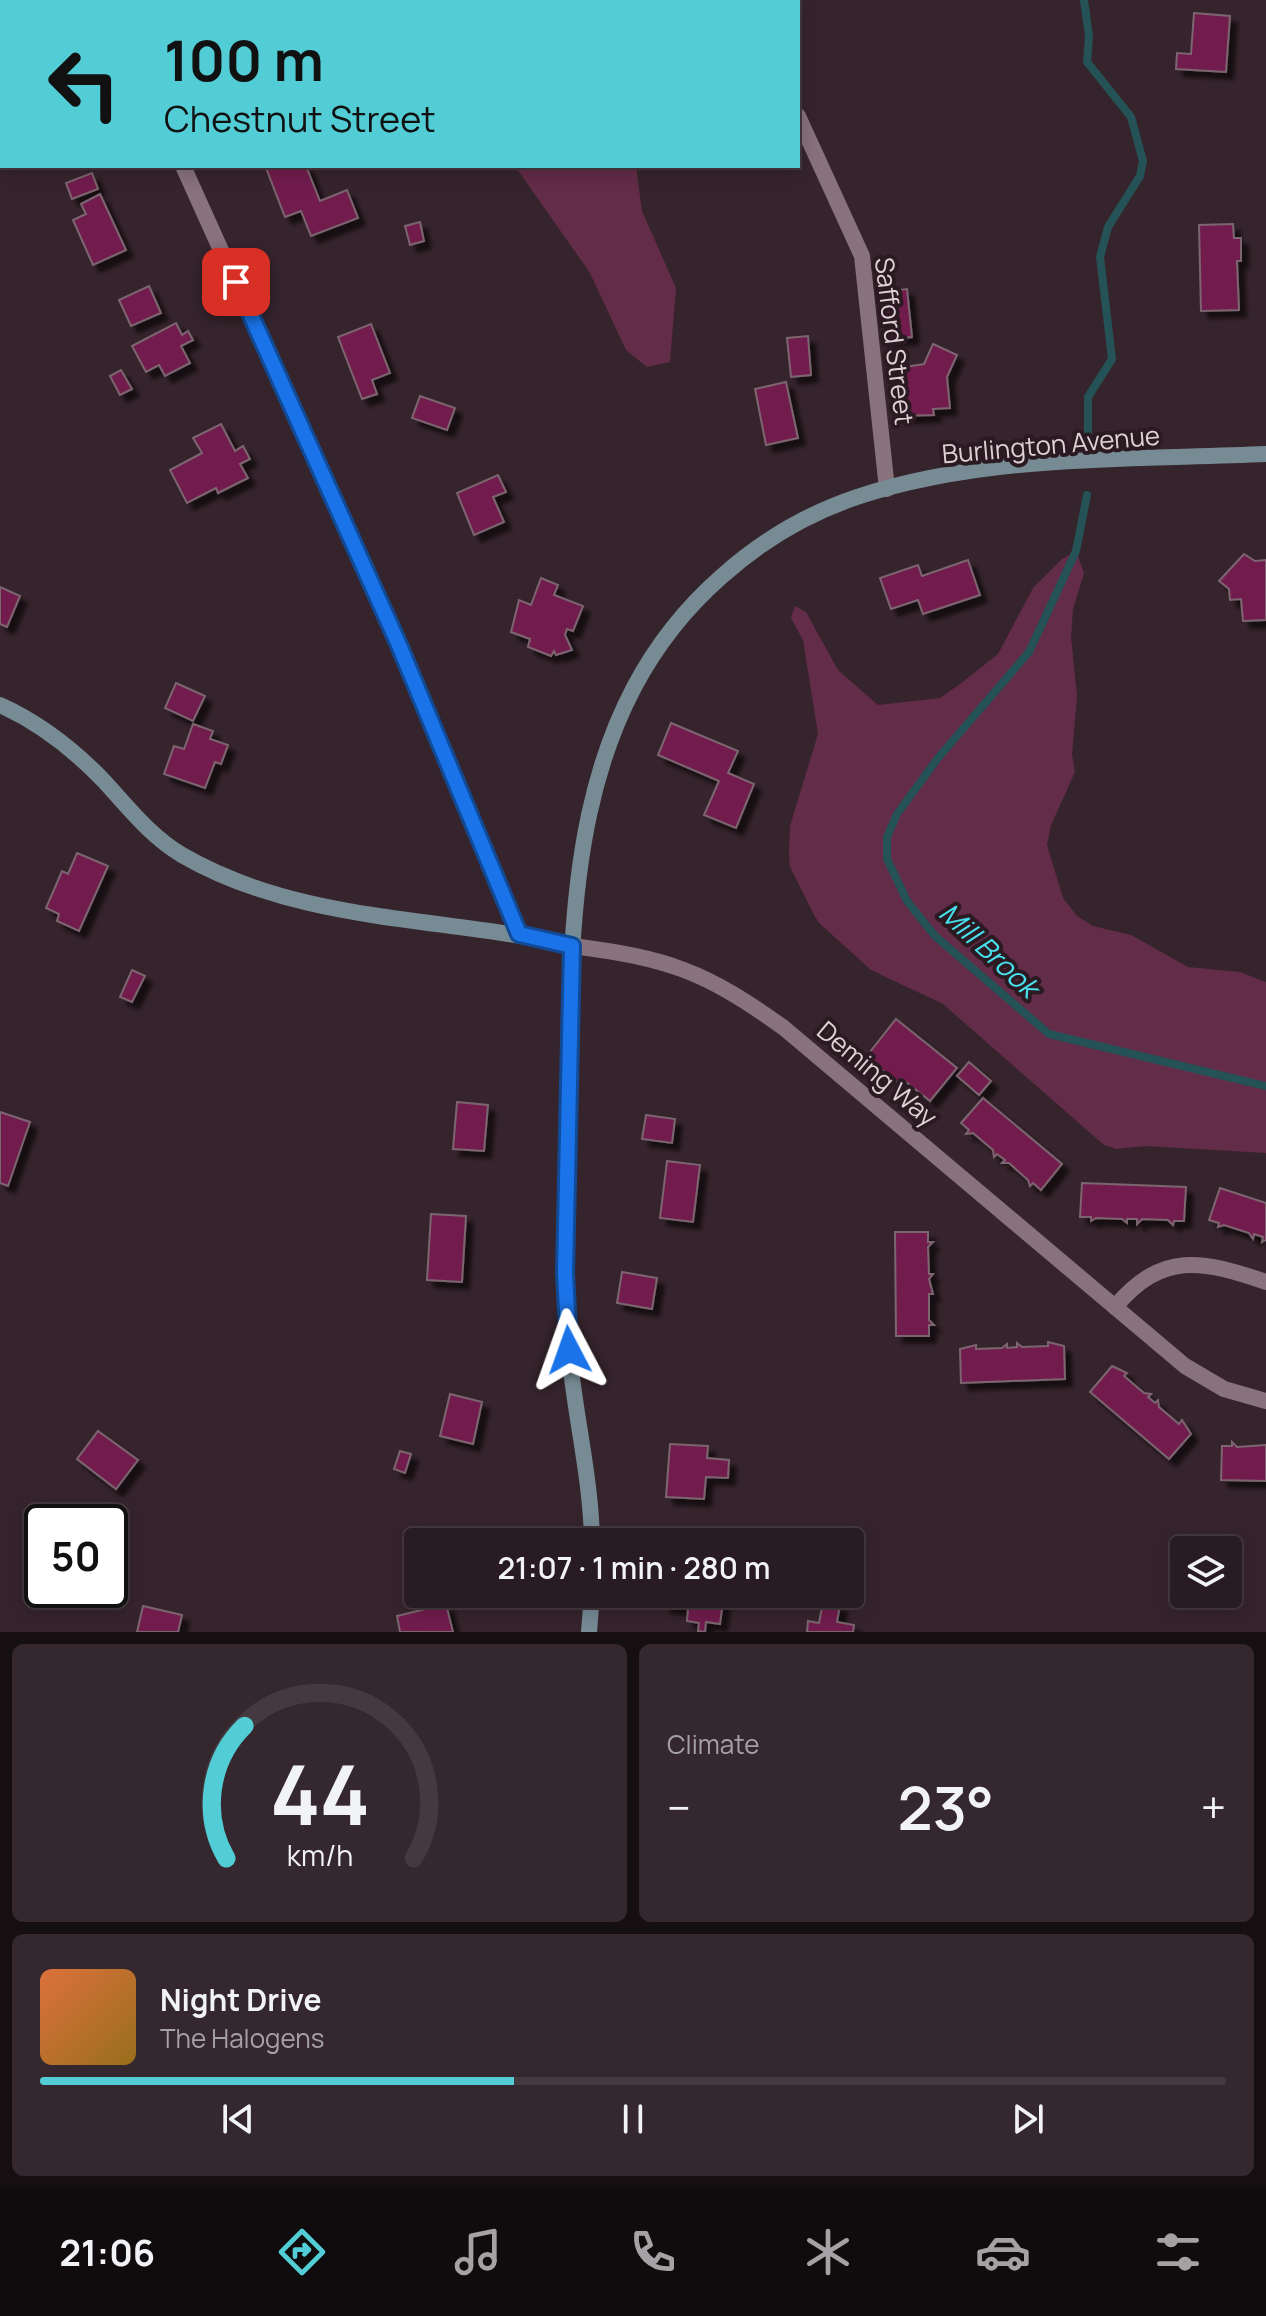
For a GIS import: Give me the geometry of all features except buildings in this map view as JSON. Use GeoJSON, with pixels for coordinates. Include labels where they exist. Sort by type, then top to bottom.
{"type":"FeatureCollection","features":[{"type":"Feature","properties":{"kind":"main road","name":"Burlington Avenue"},"geometry":{"type":"LineString","coordinates":[[590,1528],[567,1331],[572,946],[588,811],[599,766],[625,704],[655,650],[703,592],[757,547],[822,511],[887,489],[983,470],[1266,454]]}},
{"type":"Feature","properties":{"kind":"main road"},"geometry":{"type":"LineString","coordinates":[[0,705],[55,739],[104,782],[149,831],[204,867],[260,890],[341,911],[519,934],[572,946]]}},
{"type":"Feature","properties":{"kind":"main road"},"geometry":{"type":"LineString","coordinates":[[589,1632],[591,1608]]}},
{"type":"Feature","properties":{"kind":"street","name":"Safford Street"},"geometry":{"type":"LineString","coordinates":[[800,120],[862,256],[887,489]]}},
{"type":"Feature","properties":{"kind":"street"},"geometry":{"type":"LineString","coordinates":[[184,168],[399,645],[519,934]]}},
{"type":"Feature","properties":{"kind":"street","name":"Deming Way"},"geometry":{"type":"LineString","coordinates":[[572,946],[657,959],[692,970],[749,1003],[784,1028],[1204,1379],[1245,1397],[1266,1401]]}},
{"type":"Feature","properties":{"kind":"street"},"geometry":{"type":"LineString","coordinates":[[1115,1307],[1146,1276],[1180,1266],[1224,1269],[1266,1282]]}},
{"type":"Feature","properties":{"kind":"shaded area"},"geometry":{"type":"Polygon","coordinates":[[[516,168],[636,168],[642,211],[676,288],[670,362],[647,367],[626,350],[590,273],[516,168]]]}},
{"type":"Feature","properties":{"kind":"shaded area"},"geometry":{"type":"Polygon","coordinates":[[[1076,551],[1084,573],[1073,609],[1071,637],[1077,696],[1072,754],[1075,772],[1051,825],[1047,845],[1063,898],[1077,916],[1093,926],[1131,935],[1188,967],[1240,972],[1266,982],[1266,1153],[1146,1146],[1116,1149],[1104,1145],[943,1004],[871,970],[819,923],[790,867],[790,826],[818,734],[803,640],[791,618],[795,606],[806,612],[838,670],[878,705],[940,698],[998,654],[1033,588],[1062,559],[1076,551]]]}},
{"type":"Feature","properties":{"kind":"waterway","name":"Mill Brook"},"geometry":{"type":"LineString","coordinates":[[1084,0],[1089,36],[1087,62],[1131,117],[1143,161],[1140,176],[1108,227],[1100,257],[1112,359],[1088,397],[1088,435]]}},
{"type":"Feature","properties":{"kind":"waterway","name":"Mill Brook"},"geometry":{"type":"LineString","coordinates":[[1087,495],[1076,551],[1029,652],[938,758],[897,814],[887,837],[887,859],[907,901],[935,936],[1049,1034],[1266,1086]]}},
{"type":"Feature","properties":{"kind":"route"},"geometry":{"type":"LineString","coordinates":[[236,282],[399,645],[519,934],[572,946],[565,1273],[569,1350]]}}]}
